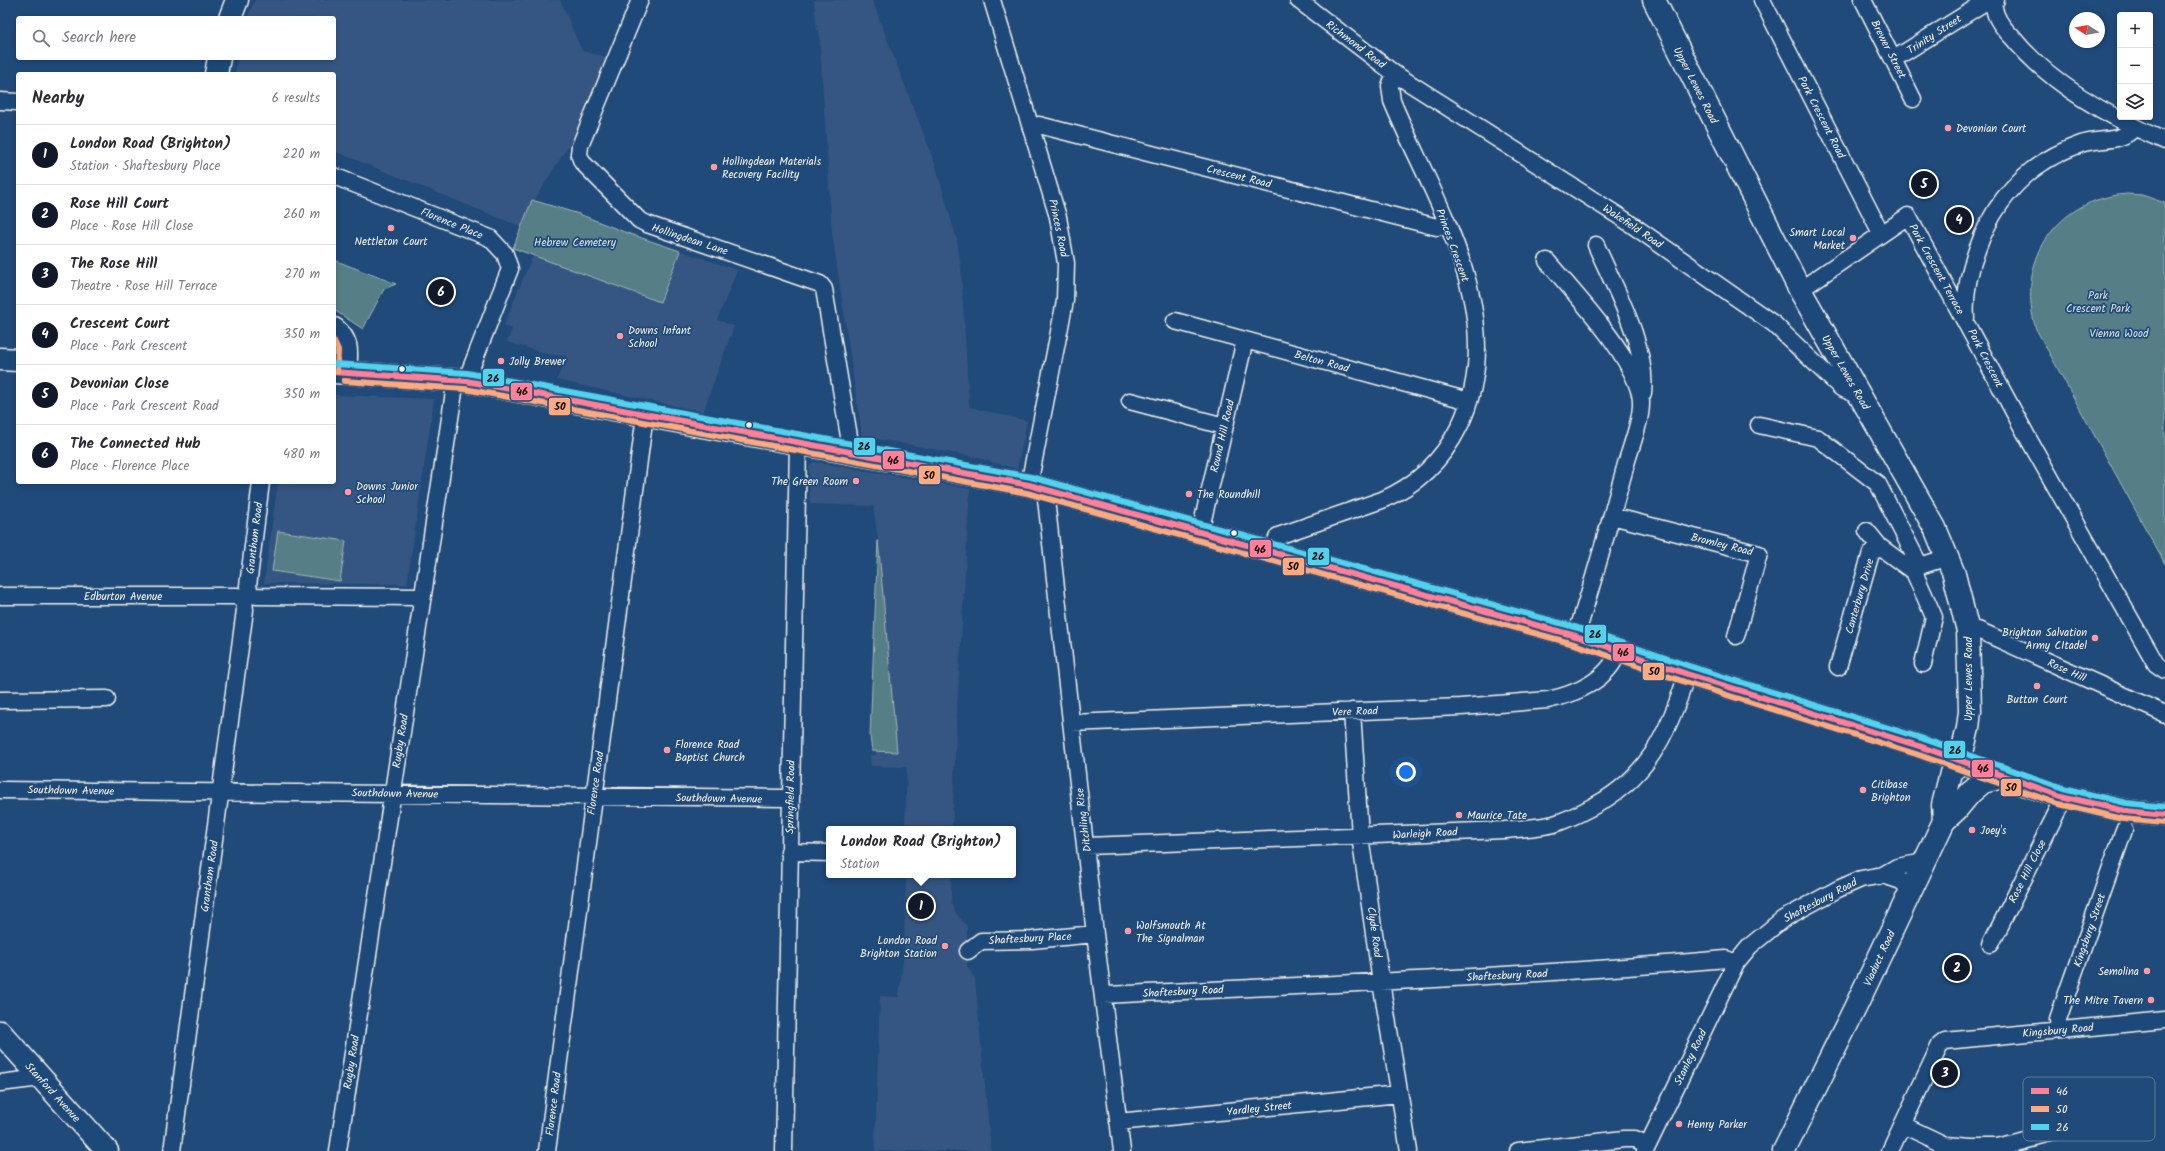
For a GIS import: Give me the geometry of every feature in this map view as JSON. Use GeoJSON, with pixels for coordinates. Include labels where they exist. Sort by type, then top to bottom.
{"type":"FeatureCollection","features":[{"type":"Feature","properties":{"kind":"main road"},"geometry":{"type":"LineString","coordinates":[[231,16],[237,0]]}},
{"type":"Feature","properties":{"kind":"main road","name":"Upper Lewes Road"},"geometry":{"type":"LineString","coordinates":[[1654,0],[1800,290],[1858,395],[1901,465],[1935,528],[1948,557],[1960,592],[1968,631],[1969,719],[1960,761]]}},
{"type":"Feature","properties":{"kind":"main road"},"geometry":{"type":"LineString","coordinates":[[216,72],[219,60]]}},
{"type":"Feature","properties":{"kind":"main road"},"geometry":{"type":"LineString","coordinates":[[336,331],[346,344],[339,372],[461,380],[852,454],[987,476],[1037,487],[1576,636],[1687,674],[1770,699],[2062,796],[2125,811],[2165,815]]}},
{"type":"Feature","properties":{"kind":"main road"},"geometry":{"type":"LineString","coordinates":[[0,359],[16,360]]}},
{"type":"Feature","properties":{"kind":"main road","name":"Viaduct Road"},"geometry":{"type":"LineString","coordinates":[[1784,1151],[1944,821],[1943,805],[1951,773],[1960,761]]}},
{"type":"Feature","properties":{"kind":"main road"},"geometry":{"type":"LineString","coordinates":[[1944,821],[1956,810],[1970,793],[1983,782],[2002,777]]}},
{"type":"Feature","properties":{"kind":"main road","name":"Stanford Avenue"},"geometry":{"type":"LineString","coordinates":[[0,1032],[108,1151]]}},
{"type":"Feature","properties":{"kind":"street","name":"Hollingdean Lane"},"geometry":{"type":"LineString","coordinates":[[640,0],[580,146],[579,154],[582,162],[639,220],[646,224],[820,284],[824,289],[852,454]]}},
{"type":"Feature","properties":{"kind":"street","name":"Princes Road"},"geometry":{"type":"LineString","coordinates":[[992,0],[1032,127],[1060,223],[1067,273],[1065,301],[1037,487]]}},
{"type":"Feature","properties":{"kind":"street","name":"Richmond Road"},"geometry":{"type":"LineString","coordinates":[[1298,0],[1395,74]]}},
{"type":"Feature","properties":{"kind":"street","name":"Park Crescent Road"},"geometry":{"type":"LineString","coordinates":[[1762,0],[1881,233]]}},
{"type":"Feature","properties":{"kind":"street","name":"Brewer Street"},"geometry":{"type":"LineString","coordinates":[[1864,0],[1913,99]]}},
{"type":"Feature","properties":{"kind":"street"},"geometry":{"type":"LineString","coordinates":[[1994,0],[1997,17],[2020,47],[2038,65],[2072,91],[2134,128],[2165,141]]}},
{"type":"Feature","properties":{"kind":"street","name":"Trinity Street"},"geometry":{"type":"LineString","coordinates":[[1894,59],[1982,4],[1994,0]]}},
{"type":"Feature","properties":{"kind":"street","name":"Princes Crescent"},"geometry":{"type":"LineString","coordinates":[[1271,552],[1278,536],[1395,495],[1426,474],[1447,448],[1464,417],[1469,401],[1477,358],[1475,319],[1464,270],[1446,223],[1392,101],[1390,86],[1395,74]]}},
{"type":"Feature","properties":{"kind":"street","name":"Wakefield Road"},"geometry":{"type":"LineString","coordinates":[[1395,74],[1619,216],[1695,268],[1774,324],[1840,388],[1858,395]]}},
{"type":"Feature","properties":{"kind":"street"},"geometry":{"type":"LineString","coordinates":[[0,101],[16,102]]}},
{"type":"Feature","properties":{"kind":"street","name":"Crescent Road"},"geometry":{"type":"LineString","coordinates":[[1032,127],[1039,125],[1437,227],[1446,223]]}},
{"type":"Feature","properties":{"kind":"street","name":"Park Crescent"},"geometry":{"type":"LineString","coordinates":[[2134,128],[2127,136],[2087,142],[2056,154],[2035,167],[2016,182],[2001,200],[1982,234],[1966,290],[1966,321],[2025,431],[2156,664],[2165,670]]}},
{"type":"Feature","properties":{"kind":"street","name":"Florence Place"},"geometry":{"type":"LineString","coordinates":[[336,177],[490,238],[505,254],[510,269],[461,380]]}},
{"type":"Feature","properties":{"kind":"street","name":"Park Crescent Terrace"},"geometry":{"type":"LineString","coordinates":[[1881,233],[1908,216],[1966,321]]}},
{"type":"Feature","properties":{"kind":"street"},"geometry":{"type":"LineString","coordinates":[[1800,290],[1881,233]]}},
{"type":"Feature","properties":{"kind":"street"},"geometry":{"type":"LineString","coordinates":[[1576,636],[1612,516],[1636,428],[1644,378],[1640,350],[1596,246]]}},
{"type":"Feature","properties":{"kind":"street"},"geometry":{"type":"LineString","coordinates":[[1547,260],[1594,317],[1614,345],[1635,379],[1641,401]]}},
{"type":"Feature","properties":{"kind":"street","name":"Belton Road"},"geometry":{"type":"LineString","coordinates":[[1175,321],[1469,401]]}},
{"type":"Feature","properties":{"kind":"street","name":"Round Hill Road"},"geometry":{"type":"LineString","coordinates":[[1200,532],[1245,340]]}},
{"type":"Feature","properties":{"kind":"street","name":"Rugby Road"},"geometry":{"type":"LineString","coordinates":[[338,1151],[422,597],[461,380]]}},
{"type":"Feature","properties":{"kind":"street"},"geometry":{"type":"LineString","coordinates":[[1130,402],[1224,426]]}},
{"type":"Feature","properties":{"kind":"street","name":"Florence Road"},"geometry":{"type":"LineString","coordinates":[[547,1151],[645,415]]}},
{"type":"Feature","properties":{"kind":"street","name":"Canterbury Drive"},"geometry":{"type":"LineString","coordinates":[[1759,425],[1818,438],[1878,484],[1917,569],[1934,616],[1922,664]]}},
{"type":"Feature","properties":{"kind":"street","name":"Springfield Road"},"geometry":{"type":"LineString","coordinates":[[784,1151],[798,444]]}},
{"type":"Feature","properties":{"kind":"street","name":"Grantham Road"},"geometry":{"type":"LineString","coordinates":[[172,1151],[247,597],[261,484]]}},
{"type":"Feature","properties":{"kind":"street","name":"Ditchling Rise"},"geometry":{"type":"LineString","coordinates":[[1037,487],[1071,723],[1122,1151]]}},
{"type":"Feature","properties":{"kind":"street","name":"Bromley Road"},"geometry":{"type":"LineString","coordinates":[[1612,516],[1759,554],[1734,628]]}},
{"type":"Feature","properties":{"kind":"street"},"geometry":{"type":"LineString","coordinates":[[1867,531],[1880,547]]}},
{"type":"Feature","properties":{"kind":"street","name":"Canterbury Drive"},"geometry":{"type":"LineString","coordinates":[[1838,667],[1872,553],[1880,547],[1917,569]]}},
{"type":"Feature","properties":{"kind":"street"},"geometry":{"type":"LineString","coordinates":[[1917,569],[1948,557]]}},
{"type":"Feature","properties":{"kind":"street","name":"Edburton Avenue"},"geometry":{"type":"LineString","coordinates":[[0,596],[422,597]]}},
{"type":"Feature","properties":{"kind":"street","name":"Rose Hill"},"geometry":{"type":"LineString","coordinates":[[1968,631],[1978,630],[2165,714]]}},
{"type":"Feature","properties":{"kind":"street","name":"Vere Road"},"geometry":{"type":"LineString","coordinates":[[1071,723],[1461,707],[1559,698],[1582,689],[1605,674],[1615,662],[1619,650]]}},
{"type":"Feature","properties":{"kind":"street","name":"Warleigh Road"},"geometry":{"type":"LineString","coordinates":[[1086,846],[1505,830],[1552,824],[1580,813],[1618,792],[1647,762],[1676,711],[1687,674]]}},
{"type":"Feature","properties":{"kind":"street"},"geometry":{"type":"LineString","coordinates":[[0,700],[107,699]]}},
{"type":"Feature","properties":{"kind":"street","name":"Clyde Road"},"geometry":{"type":"LineString","coordinates":[[1352,711],[1360,836],[1381,982],[1409,1151]]}},
{"type":"Feature","properties":{"kind":"street","name":"Southdown Avenue"},"geometry":{"type":"LineString","coordinates":[[0,790],[790,798]]}},
{"type":"Feature","properties":{"kind":"street","name":"Rose Hill Close"},"geometry":{"type":"LineString","coordinates":[[1991,944],[2059,808],[2062,796]]}},
{"type":"Feature","properties":{"kind":"street","name":"Kingsbury Street"},"geometry":{"type":"LineString","coordinates":[[2059,1030],[2058,1019],[2124,830]]}},
{"type":"Feature","properties":{"kind":"street"},"geometry":{"type":"LineString","coordinates":[[789,852],[826,853]]}},
{"type":"Feature","properties":{"kind":"street","name":"Shaftesbury Road"},"geometry":{"type":"LineString","coordinates":[[1103,995],[1381,982],[1625,968],[1726,959],[1736,962],[1750,946],[1783,919],[1838,889],[1861,879],[1883,875],[1897,866],[1925,862]]}},
{"type":"Feature","properties":{"kind":"street","name":"Shaftesbury Road"},"geometry":{"type":"LineString","coordinates":[[1883,875],[1901,881],[1911,890]]}},
{"type":"Feature","properties":{"kind":"street","name":"Shaftesbury Place"},"geometry":{"type":"LineString","coordinates":[[968,951],[980,941],[1032,940],[1095,934]]}},
{"type":"Feature","properties":{"kind":"street","name":"Stanley Road"},"geometry":{"type":"LineString","coordinates":[[1646,1148],[1736,962]]}},
{"type":"Feature","properties":{"kind":"street","name":"Kingsbury Road"},"geometry":{"type":"LineString","coordinates":[[1903,1125],[1940,1045],[1945,1041],[1950,1039],[2165,1020]]}},
{"type":"Feature","properties":{"kind":"street"},"geometry":{"type":"LineString","coordinates":[[0,1083],[41,1078]]}},
{"type":"Feature","properties":{"kind":"street","name":"Yardley Street"},"geometry":{"type":"LineString","coordinates":[[1118,1122],[1399,1094]]}},
{"type":"Feature","properties":{"kind":"street"},"geometry":{"type":"LineString","coordinates":[[1890,1151],[1903,1125],[1945,1145],[1998,1147],[2023,1140]]}},
{"type":"Feature","properties":{"kind":"street"},"geometry":{"type":"LineString","coordinates":[[1518,1151],[1624,1139],[1635,1139],[1646,1148]]}},
{"type":"Feature","properties":{"kind":"shaded area"},"geometry":{"type":"Polygon","coordinates":[[[255,0],[560,0],[582,51],[607,57],[581,125],[534,201],[532,200],[522,227],[336,152],[336,72],[235,72],[238,60],[336,60],[336,16],[248,16],[255,0]]]}},
{"type":"Feature","properties":{"kind":"shaded area"},"geometry":{"type":"Polygon","coordinates":[[[814,0],[872,0],[935,164],[957,240],[961,268],[969,407],[1027,421],[1017,469],[975,457],[862,436],[832,232],[819,30],[817,30],[814,0]]]}},
{"type":"Feature","properties":{"kind":"shaded area","name":"Downs Infant School"},"geometry":{"type":"Polygon","coordinates":[[[680,251],[737,270],[717,320],[734,326],[703,412],[557,380],[567,356],[552,355],[507,342],[512,329],[504,325],[533,255],[660,302],[680,251]]]}},
{"type":"Feature","properties":{"kind":"shaded area","name":"Downs Junior School"},"geometry":{"type":"Polygon","coordinates":[[[336,395],[434,399],[407,584],[264,583],[278,484],[336,484],[336,395]]]}},
{"type":"Feature","properties":{"kind":"shaded area"},"geometry":{"type":"Polygon","coordinates":[[[814,462],[970,489],[957,708],[952,826],[905,826],[907,767],[871,766],[870,755],[876,755],[877,736],[870,736],[878,540],[873,506],[810,504],[809,466],[814,462]]]}},
{"type":"Feature","properties":{"kind":"shaded area"},"geometry":{"type":"Polygon","coordinates":[[[906,878],[951,878],[951,902],[955,912],[967,927],[967,966],[975,979],[991,1151],[875,1151],[880,996],[899,997],[904,952],[906,878]]]}},
{"type":"Feature","properties":{"kind":"green space","name":"Park Crescent Park"},"geometry":{"type":"Polygon","coordinates":[[[2127,194],[2142,195],[2165,203],[2165,564],[2036,329],[2031,304],[2031,280],[2037,258],[2047,238],[2061,221],[2080,208],[2102,198],[2127,194]]]}},
{"type":"Feature","properties":{"kind":"green space","name":"Hebrew Cemetery"},"geometry":{"type":"Polygon","coordinates":[[[532,200],[579,214],[627,233],[680,251],[660,302],[513,248],[532,200]]]}},
{"type":"Feature","properties":{"kind":"green space"},"geometry":{"type":"Polygon","coordinates":[[[336,261],[396,284],[384,289],[363,329],[336,311],[336,261]]]}},
{"type":"Feature","properties":{"kind":"green space"},"geometry":{"type":"Polygon","coordinates":[[[278,531],[346,541],[340,581],[272,571],[278,531]]]}},
{"type":"Feature","properties":{"kind":"green space"},"geometry":{"type":"Polygon","coordinates":[[[878,540],[897,752],[872,751],[870,736],[878,540]]]}},
{"type":"Feature","properties":{"kind":"transit line","name":"50"},"geometry":{"type":"LineString","coordinates":[[336,346],[338,350],[337,372]]}},
{"type":"Feature","properties":{"kind":"transit line","name":"26"},"geometry":{"type":"LineString","coordinates":[[336,364],[467,373],[1031,477],[1578,628],[1689,666],[1921,738],[2063,788],[2126,803],[2165,807]]}},
{"type":"Feature","properties":{"kind":"transit line","name":"46"},"geometry":{"type":"LineString","coordinates":[[336,372],[466,381],[1029,485],[1576,636],[1687,674],[1919,746],[2061,796],[2125,811],[2165,815]]}},
{"type":"Feature","properties":{"kind":"transit line","name":"50"},"geometry":{"type":"LineString","coordinates":[[344,381],[465,389],[1027,493],[1574,644],[1685,682],[1916,754],[2059,804],[2123,819],[2164,823]]}},
{"type":"Feature","properties":{"kind":"place","name":"Devonian Court"},"geometry":{"type":"Point","coordinates":[1948,128]}},
{"type":"Feature","properties":{"kind":"place","name":"Hollingdean Materials Recovery Facility"},"geometry":{"type":"Point","coordinates":[714,167]}},
{"type":"Feature","properties":{"kind":"place","name":"Devonian Close"},"geometry":{"type":"Point","coordinates":[1924,184]}},
{"type":"Feature","properties":{"kind":"place","name":"Crescent Court"},"geometry":{"type":"Point","coordinates":[1959,220]}},
{"type":"Feature","properties":{"kind":"place","name":"Nettleton Court"},"geometry":{"type":"Point","coordinates":[391,228]}},
{"type":"Feature","properties":{"kind":"place","name":"Smart Local Market"},"geometry":{"type":"Point","coordinates":[1853,238]}},
{"type":"Feature","properties":{"kind":"place","name":"The Connected Hub"},"geometry":{"type":"Point","coordinates":[441,292]}},
{"type":"Feature","properties":{"kind":"place","name":"Downs Infant School"},"geometry":{"type":"Point","coordinates":[620,336]}},
{"type":"Feature","properties":{"kind":"place","name":"Jolly Brewer"},"geometry":{"type":"Point","coordinates":[501,361]}},
{"type":"Feature","properties":{"kind":"place","name":"The Green Room"},"geometry":{"type":"Point","coordinates":[856,481]}},
{"type":"Feature","properties":{"kind":"place","name":"Downs Junior School"},"geometry":{"type":"Point","coordinates":[348,492]}},
{"type":"Feature","properties":{"kind":"place","name":"The Roundhill"},"geometry":{"type":"Point","coordinates":[1189,494]}},
{"type":"Feature","properties":{"kind":"place","name":"Brighton Salvation Army CItadel"},"geometry":{"type":"Point","coordinates":[2095,638]}},
{"type":"Feature","properties":{"kind":"place","name":"Button Court"},"geometry":{"type":"Point","coordinates":[2037,686]}},
{"type":"Feature","properties":{"kind":"place","name":"Florence Road Baptist Church"},"geometry":{"type":"Point","coordinates":[667,750]}},
{"type":"Feature","properties":{"kind":"place","name":"Citibase Brighton"},"geometry":{"type":"Point","coordinates":[1863,790]}},
{"type":"Feature","properties":{"kind":"place","name":"Maurice Tate"},"geometry":{"type":"Point","coordinates":[1459,815]}},
{"type":"Feature","properties":{"kind":"place","name":"Joey's"},"geometry":{"type":"Point","coordinates":[1972,830]}},
{"type":"Feature","properties":{"kind":"place","name":"London Road (Brighton)"},"geometry":{"type":"Point","coordinates":[921,906]}},
{"type":"Feature","properties":{"kind":"place","name":"Wolfsmouth At The Signalman"},"geometry":{"type":"Point","coordinates":[1128,931]}},
{"type":"Feature","properties":{"kind":"place","name":"London Road Brighton Station"},"geometry":{"type":"Point","coordinates":[945,946]}},
{"type":"Feature","properties":{"kind":"place","name":"Rose Hill Court"},"geometry":{"type":"Point","coordinates":[1957,968]}},
{"type":"Feature","properties":{"kind":"place","name":"Semolina"},"geometry":{"type":"Point","coordinates":[2147,971]}},
{"type":"Feature","properties":{"kind":"place","name":"The Mitre Tavern"},"geometry":{"type":"Point","coordinates":[2151,1000]}},
{"type":"Feature","properties":{"kind":"place","name":"The Rose Hill"},"geometry":{"type":"Point","coordinates":[1945,1073]}},
{"type":"Feature","properties":{"kind":"place","name":"Henry Parker"},"geometry":{"type":"Point","coordinates":[1679,1124]}},
{"type":"Feature","properties":{"kind":"park label","name":"Vienna Wood"},"geometry":{"type":"Point","coordinates":[2119,333]}}]}
